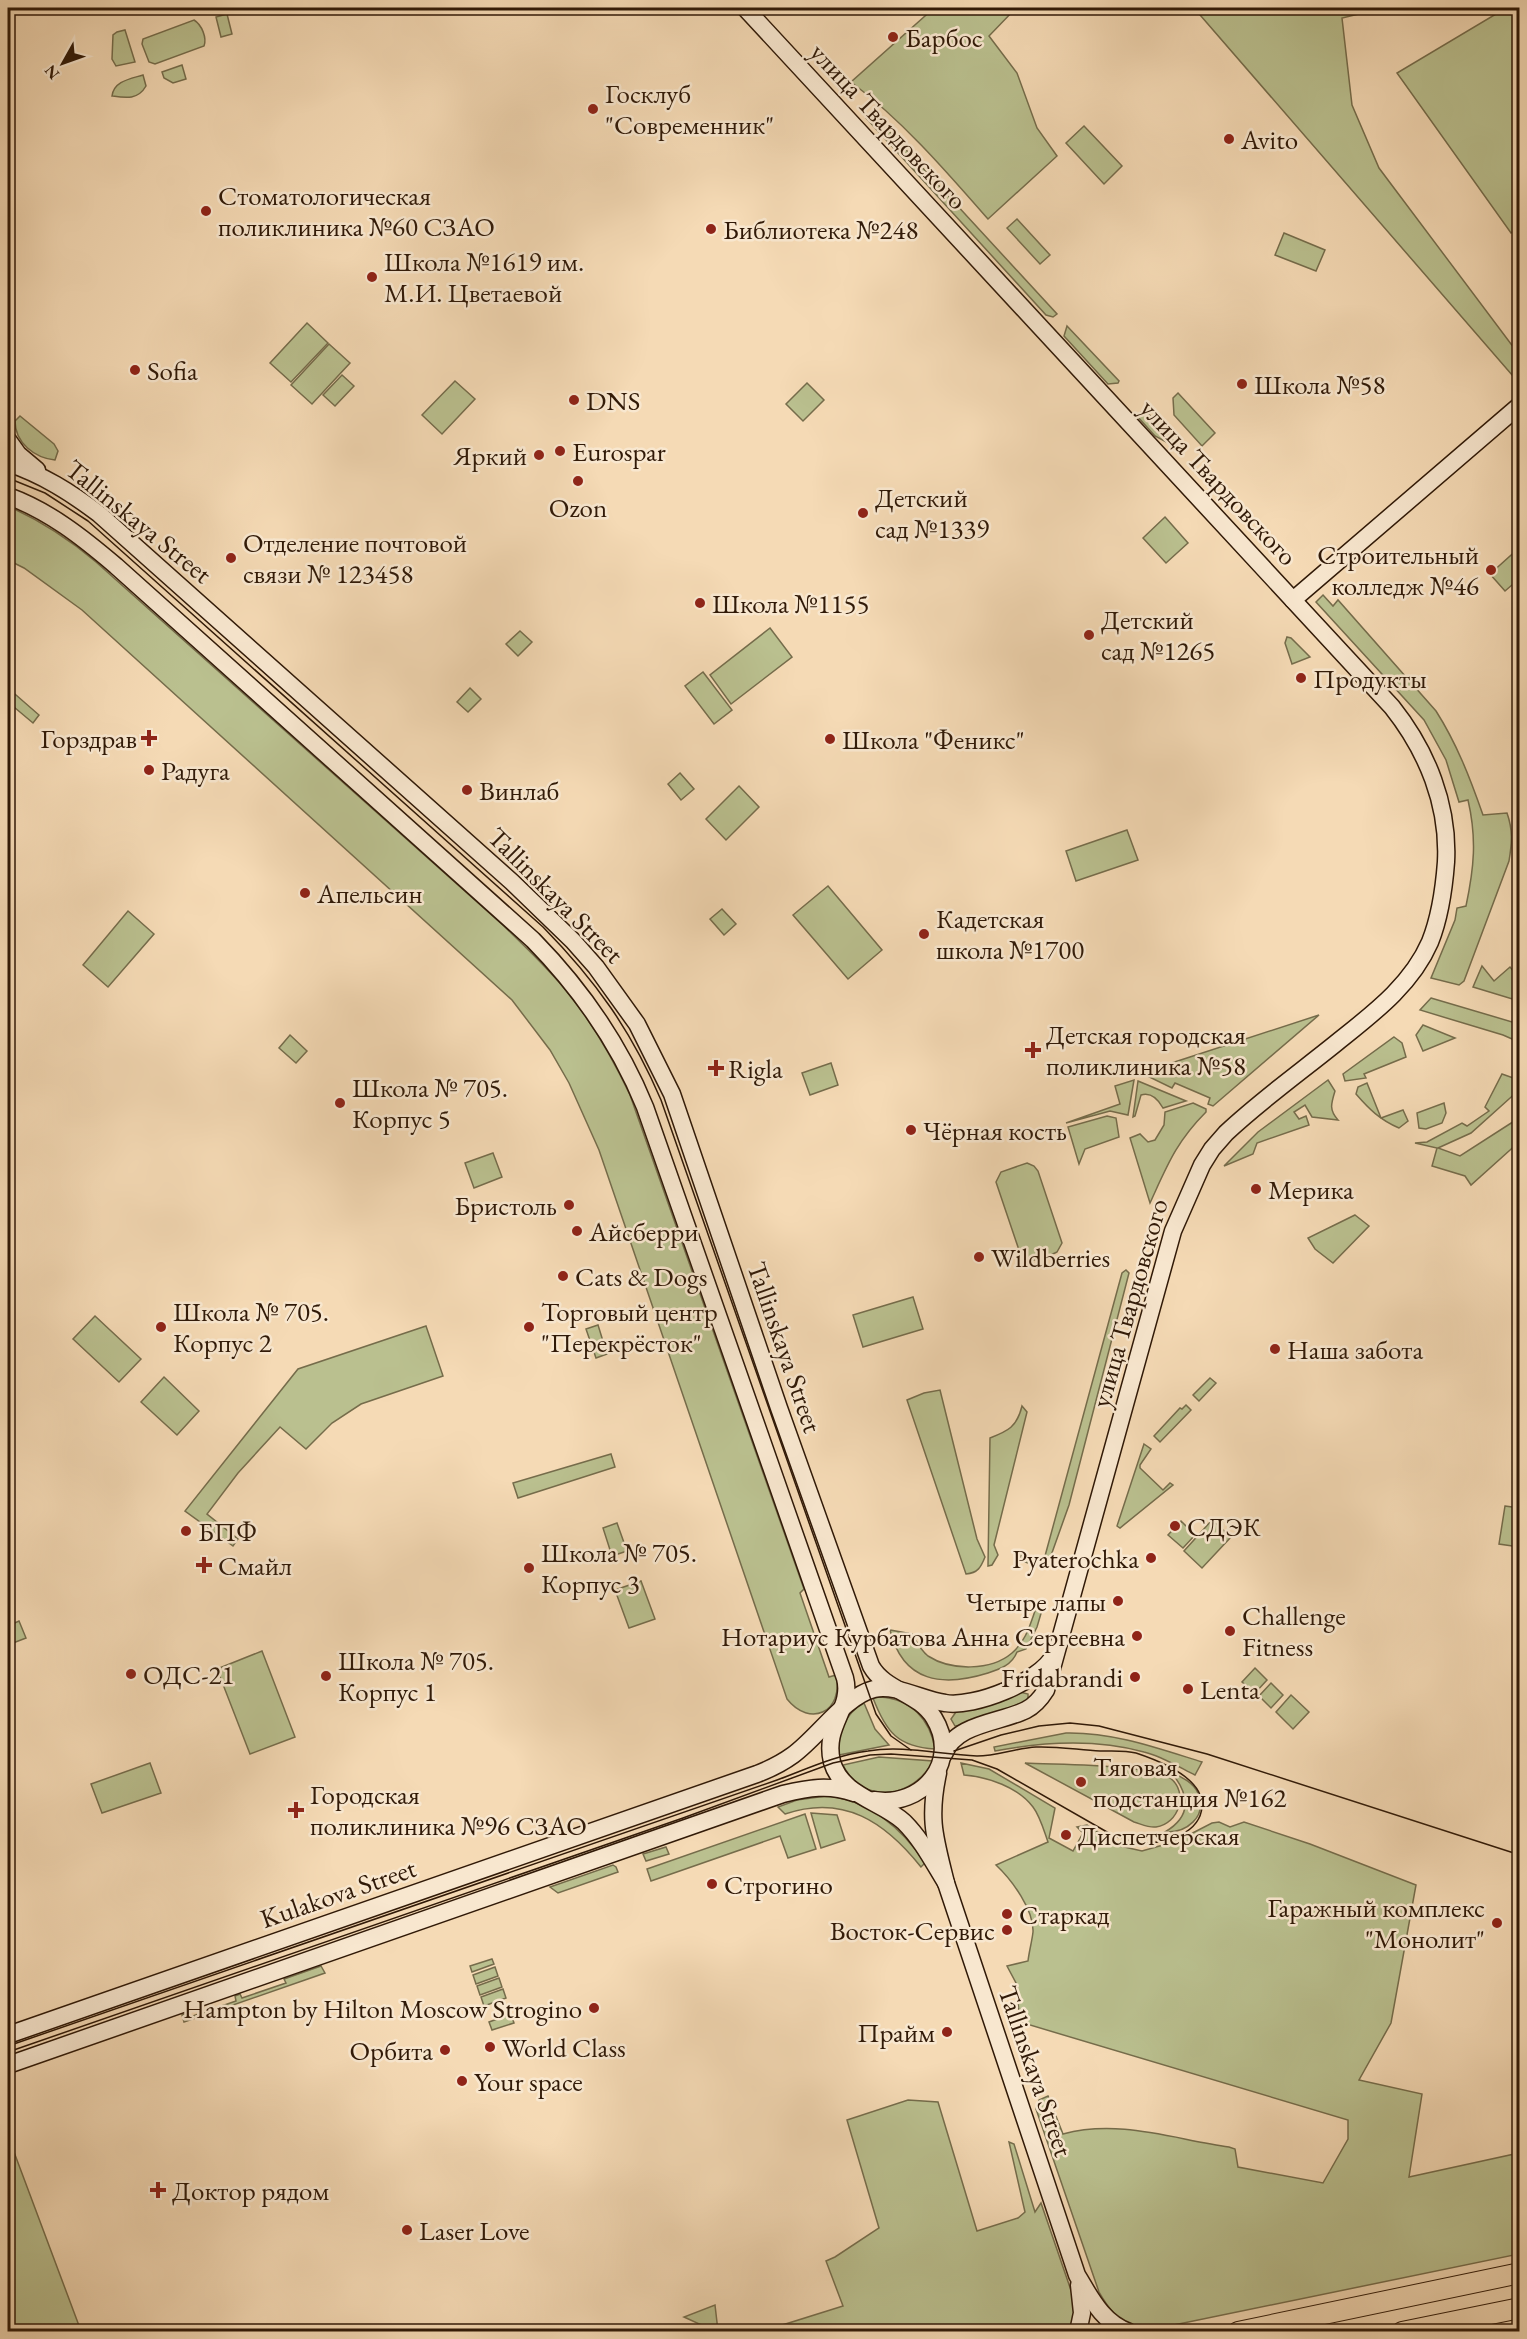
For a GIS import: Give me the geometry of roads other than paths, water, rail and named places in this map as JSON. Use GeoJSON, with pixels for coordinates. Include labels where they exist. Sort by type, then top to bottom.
{"type":"FeatureCollection","features":[{"type":"Feature","properties":{"kind":"highway"},"geometry":{"type":"LineString","coordinates":[[1239,2331],[1520,2273]]}},
{"type":"Feature","properties":{"kind":"highway"},"geometry":{"type":"LineString","coordinates":[[1402,2331],[1520,2307]]}},
{"type":"Feature","properties":{"kind":"main road","name":"улица Твардовского"},"geometry":{"type":"LineString","coordinates":[[745,8],[1392,707],[1412,734],[1428,765],[1440,800],[1445,829],[1445,874],[1440,909],[1426,949],[1400,988],[1362,1023],[1236,1123],[1215,1145],[1202,1165],[1179,1214],[1164,1257],[1049,1685],[1041,1698],[1027,1710],[960,1735],[947,1746],[942,1760]]}},
{"type":"Feature","properties":{"kind":"main road"},"geometry":{"type":"LineString","coordinates":[[1293,600],[1520,405]]}},
{"type":"Feature","properties":{"kind":"main road"},"geometry":{"type":"LineString","coordinates":[[8,440],[18,454],[44,477]]}},
{"type":"Feature","properties":{"kind":"main road","name":"Tallinskaya Street"},"geometry":{"type":"LineString","coordinates":[[8,463],[44,477],[81,500],[115,528],[487,859],[573,941],[617,994],[646,1039],[672,1094],[779,1408],[871,1665],[881,1679],[919,1701],[935,1719],[943,1741],[932,1819],[946,1883],[1077,2275],[1082,2307],[1078,2331]]}},
{"type":"Feature","properties":{"kind":"main road","name":"Tallinskaya Street"},"geometry":{"type":"LineString","coordinates":[[8,496],[59,521],[116,566],[533,940],[566,975],[596,1014],[624,1060],[645,1107],[845,1678],[847,1694],[830,1739],[833,1763],[843,1781],[906,1824],[925,1848],[946,1883]]}},
{"type":"Feature","properties":{"kind":"main road","name":"улица Твардовского"},"geometry":{"type":"LineString","coordinates":[[906,1693],[948,1704],[968,1702],[1018,1685],[1037,1675],[1050,1661],[1059,1643]]}},
{"type":"Feature","properties":{"kind":"main road"},"geometry":{"type":"LineString","coordinates":[[840,1712],[857,1696],[873,1689],[886,1688],[906,1693]]}},
{"type":"Feature","properties":{"kind":"main road","name":"Kulakova Street"},"geometry":{"type":"LineString","coordinates":[[8,2035],[757,1774],[795,1754],[840,1712]]}},
{"type":"Feature","properties":{"kind":"main road"},"geometry":{"type":"LineString","coordinates":[[864,1797],[886,1802],[911,1795],[925,1785],[942,1760]]}},
{"type":"Feature","properties":{"kind":"main road","name":"Kulakova Street"},"geometry":{"type":"LineString","coordinates":[[8,2064],[783,1794],[829,1787],[864,1797]]}},
{"type":"Feature","properties":{"kind":"main road","name":"Tallinskaya Street"},"geometry":{"type":"LineString","coordinates":[[1077,2275],[1101,2314],[1116,2326],[1129,2331]]}},
{"type":"Feature","properties":{"kind":"tram line"},"geometry":{"type":"LineString","coordinates":[[8,478],[45,493],[88,521],[543,927],[580,967],[611,1008],[637,1051],[661,1100],[876,1714],[891,1736],[911,1750]]}},
{"type":"Feature","properties":{"kind":"tram line"},"geometry":{"type":"LineString","coordinates":[[954,1751],[1001,1735],[1039,1726],[1070,1723],[1099,1726],[1207,1754],[1520,1855]]}},
{"type":"Feature","properties":{"kind":"tram line"},"geometry":{"type":"LineString","coordinates":[[8,2046],[856,1753],[895,1749],[977,1756],[1044,1747],[1127,1751],[1157,1761],[1179,1772],[1196,1787],[1201,1797],[1200,1816],[1189,1830],[1163,1841],[1141,1843],[1114,1836],[997,1769],[972,1760],[891,1754],[870,1755],[833,1763],[683,1818],[8,2052]]}},
{"type":"Feature","properties":{"kind":"place","name":"Барбос"},"geometry":{"type":"Point","coordinates":[893,37]}},
{"type":"Feature","properties":{"kind":"place","name":"Госклуб \"Современник\""},"geometry":{"type":"Point","coordinates":[593,109]}},
{"type":"Feature","properties":{"kind":"place","name":"Avito"},"geometry":{"type":"Point","coordinates":[1229,139]}},
{"type":"Feature","properties":{"kind":"place","name":"Стоматологическая поликлиника №60 СЗАО"},"geometry":{"type":"Point","coordinates":[206,211]}},
{"type":"Feature","properties":{"kind":"place","name":"Библиотека №248"},"geometry":{"type":"Point","coordinates":[711,229]}},
{"type":"Feature","properties":{"kind":"place","name":"Школа №1619 им. М.И. Цветаевой"},"geometry":{"type":"Point","coordinates":[372,277]}},
{"type":"Feature","properties":{"kind":"place","name":"Sofia"},"geometry":{"type":"Point","coordinates":[135,370]}},
{"type":"Feature","properties":{"kind":"place","name":"Школа №58"},"geometry":{"type":"Point","coordinates":[1242,384]}},
{"type":"Feature","properties":{"kind":"place","name":"DNS"},"geometry":{"type":"Point","coordinates":[574,400]}},
{"type":"Feature","properties":{"kind":"place","name":"Eurospar"},"geometry":{"type":"Point","coordinates":[560,451]}},
{"type":"Feature","properties":{"kind":"place","name":"Яркий"},"geometry":{"type":"Point","coordinates":[539,455]}},
{"type":"Feature","properties":{"kind":"place","name":"Ozon"},"geometry":{"type":"Point","coordinates":[578,481]}},
{"type":"Feature","properties":{"kind":"place","name":"Детский сад №1339"},"geometry":{"type":"Point","coordinates":[863,513]}},
{"type":"Feature","properties":{"kind":"place","name":"Отделение почтовой связи № 123458"},"geometry":{"type":"Point","coordinates":[231,558]}},
{"type":"Feature","properties":{"kind":"place","name":"Строительный колледж №46"},"geometry":{"type":"Point","coordinates":[1491,570]}},
{"type":"Feature","properties":{"kind":"place","name":"Школа №1155"},"geometry":{"type":"Point","coordinates":[700,603]}},
{"type":"Feature","properties":{"kind":"place","name":"Детский сад №1265"},"geometry":{"type":"Point","coordinates":[1089,635]}},
{"type":"Feature","properties":{"kind":"place","name":"Продукты"},"geometry":{"type":"Point","coordinates":[1301,678]}},
{"type":"Feature","properties":{"kind":"place","name":"Горздрав"},"geometry":{"type":"Point","coordinates":[149,738]}},
{"type":"Feature","properties":{"kind":"place","name":"Школа \"Феникс\""},"geometry":{"type":"Point","coordinates":[830,739]}},
{"type":"Feature","properties":{"kind":"place","name":"Радуга"},"geometry":{"type":"Point","coordinates":[149,770]}},
{"type":"Feature","properties":{"kind":"place","name":"Винлаб"},"geometry":{"type":"Point","coordinates":[467,790]}},
{"type":"Feature","properties":{"kind":"place","name":"Апельсин"},"geometry":{"type":"Point","coordinates":[305,893]}},
{"type":"Feature","properties":{"kind":"place","name":"Кадетская школа №1700"},"geometry":{"type":"Point","coordinates":[924,934]}},
{"type":"Feature","properties":{"kind":"place","name":"Детская городская поликлиника №58"},"geometry":{"type":"Point","coordinates":[1033,1050]}},
{"type":"Feature","properties":{"kind":"place","name":"Rigla"},"geometry":{"type":"Point","coordinates":[716,1068]}},
{"type":"Feature","properties":{"kind":"place","name":"Школа № 705. Корпус 5"},"geometry":{"type":"Point","coordinates":[340,1103]}},
{"type":"Feature","properties":{"kind":"place","name":"Чёрная кость"},"geometry":{"type":"Point","coordinates":[911,1130]}},
{"type":"Feature","properties":{"kind":"place","name":"Мерика"},"geometry":{"type":"Point","coordinates":[1256,1189]}},
{"type":"Feature","properties":{"kind":"place","name":"Бристоль"},"geometry":{"type":"Point","coordinates":[569,1205]}},
{"type":"Feature","properties":{"kind":"place","name":"Айсберри"},"geometry":{"type":"Point","coordinates":[577,1231]}},
{"type":"Feature","properties":{"kind":"place","name":"Wildberries"},"geometry":{"type":"Point","coordinates":[979,1257]}},
{"type":"Feature","properties":{"kind":"place","name":"Cats & Dogs"},"geometry":{"type":"Point","coordinates":[563,1276]}},
{"type":"Feature","properties":{"kind":"place","name":"Школа № 705. Корпус 2"},"geometry":{"type":"Point","coordinates":[161,1327]}},
{"type":"Feature","properties":{"kind":"place","name":"Торговый центр \"Перекрёсток\""},"geometry":{"type":"Point","coordinates":[529,1327]}},
{"type":"Feature","properties":{"kind":"place","name":"Наша забота"},"geometry":{"type":"Point","coordinates":[1275,1349]}},
{"type":"Feature","properties":{"kind":"place","name":"СДЭК"},"geometry":{"type":"Point","coordinates":[1175,1526]}},
{"type":"Feature","properties":{"kind":"place","name":"БПФ"},"geometry":{"type":"Point","coordinates":[186,1531]}},
{"type":"Feature","properties":{"kind":"place","name":"Pyaterochka"},"geometry":{"type":"Point","coordinates":[1151,1558]}},
{"type":"Feature","properties":{"kind":"place","name":"Смайл"},"geometry":{"type":"Point","coordinates":[204,1565]}},
{"type":"Feature","properties":{"kind":"place","name":"Школа № 705. Корпус 3"},"geometry":{"type":"Point","coordinates":[529,1568]}},
{"type":"Feature","properties":{"kind":"place","name":"Четыре лапы"},"geometry":{"type":"Point","coordinates":[1118,1601]}},
{"type":"Feature","properties":{"kind":"place","name":"Challenge Fitness"},"geometry":{"type":"Point","coordinates":[1230,1631]}},
{"type":"Feature","properties":{"kind":"place","name":"Нотариус Курбатова Анна Сергеевна"},"geometry":{"type":"Point","coordinates":[1137,1636]}},
{"type":"Feature","properties":{"kind":"place","name":"ОДС-21"},"geometry":{"type":"Point","coordinates":[131,1674]}},
{"type":"Feature","properties":{"kind":"place","name":"Школа № 705. Корпус 1"},"geometry":{"type":"Point","coordinates":[326,1676]}},
{"type":"Feature","properties":{"kind":"place","name":"Fridabrandi"},"geometry":{"type":"Point","coordinates":[1135,1677]}},
{"type":"Feature","properties":{"kind":"place","name":"Lenta"},"geometry":{"type":"Point","coordinates":[1188,1689]}},
{"type":"Feature","properties":{"kind":"place","name":"Тяговая подстанция №162"},"geometry":{"type":"Point","coordinates":[1081,1782]}},
{"type":"Feature","properties":{"kind":"place","name":"Городская поликлиника №96 СЗАО"},"geometry":{"type":"Point","coordinates":[296,1810]}},
{"type":"Feature","properties":{"kind":"place","name":"Диспетчерская"},"geometry":{"type":"Point","coordinates":[1066,1835]}},
{"type":"Feature","properties":{"kind":"place","name":"Строгино"},"geometry":{"type":"Point","coordinates":[712,1884]}},
{"type":"Feature","properties":{"kind":"place","name":"Старкад"},"geometry":{"type":"Point","coordinates":[1007,1914]}},
{"type":"Feature","properties":{"kind":"place","name":"Гаражный комплекс \"Монолит\""},"geometry":{"type":"Point","coordinates":[1497,1923]}},
{"type":"Feature","properties":{"kind":"place","name":"Восток-Сервис"},"geometry":{"type":"Point","coordinates":[1007,1930]}},
{"type":"Feature","properties":{"kind":"place","name":"Hampton by Hilton Moscow Strogino"},"geometry":{"type":"Point","coordinates":[594,2008]}},
{"type":"Feature","properties":{"kind":"place","name":"Прайм"},"geometry":{"type":"Point","coordinates":[947,2032]}},
{"type":"Feature","properties":{"kind":"place","name":"World Class"},"geometry":{"type":"Point","coordinates":[490,2047]}},
{"type":"Feature","properties":{"kind":"place","name":"Орбита"},"geometry":{"type":"Point","coordinates":[445,2050]}},
{"type":"Feature","properties":{"kind":"place","name":"Your space"},"geometry":{"type":"Point","coordinates":[462,2081]}},
{"type":"Feature","properties":{"kind":"place","name":"Доктор рядом"},"geometry":{"type":"Point","coordinates":[158,2190]}},
{"type":"Feature","properties":{"kind":"place","name":"Laser Love"},"geometry":{"type":"Point","coordinates":[407,2230]}}]}
